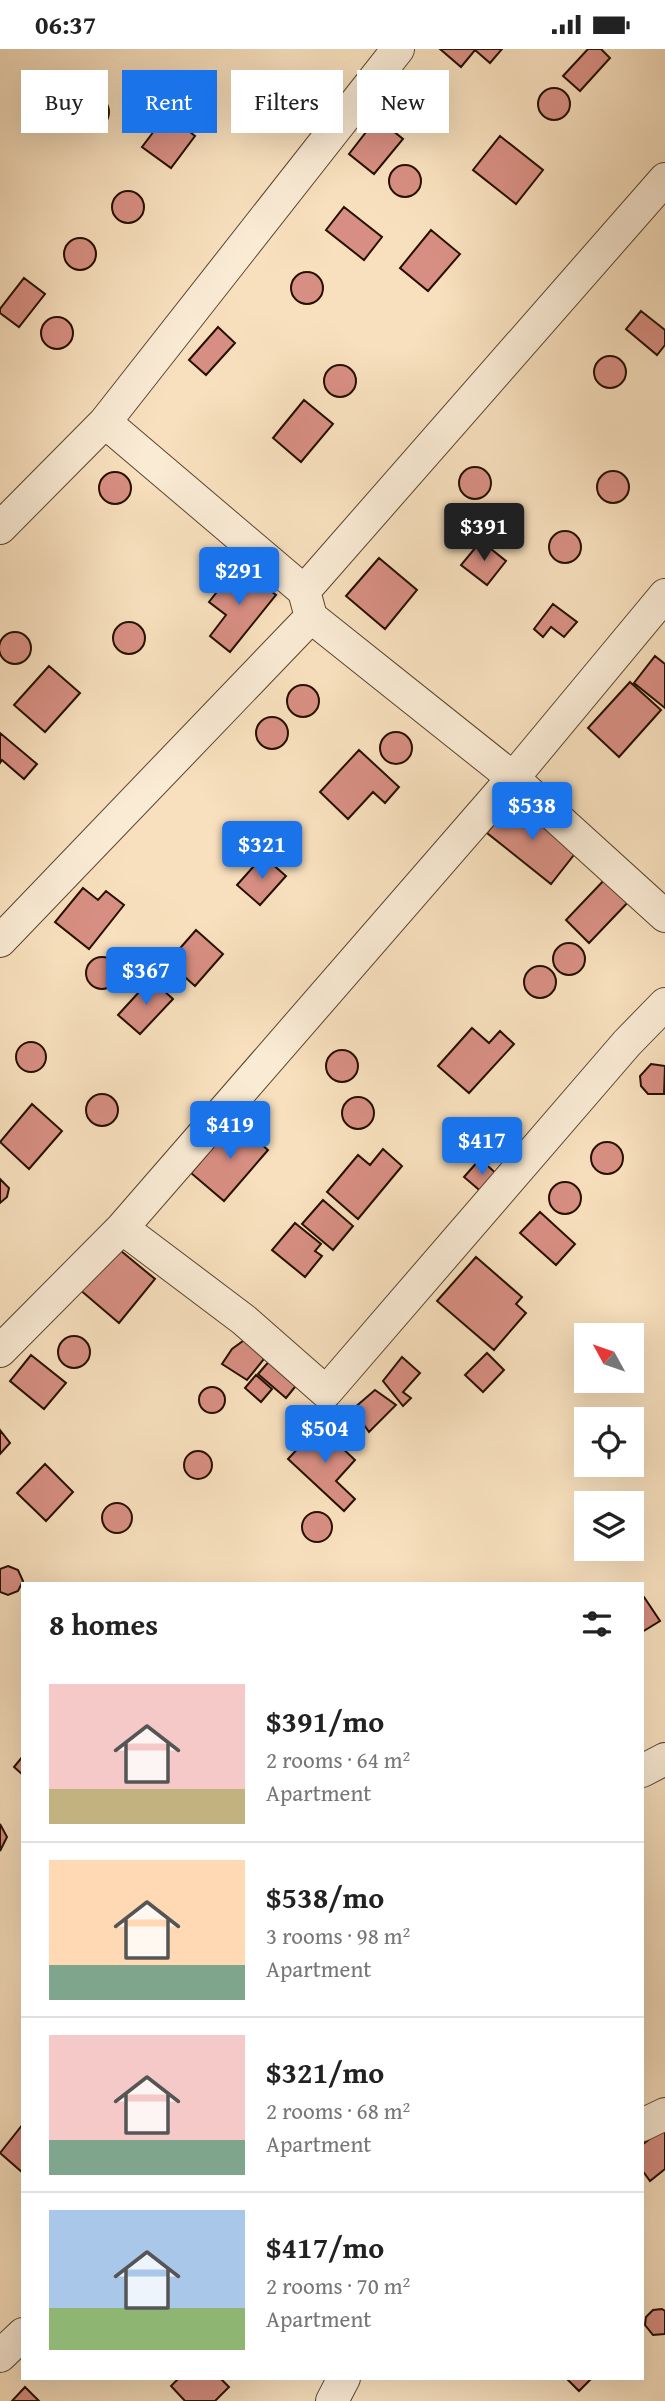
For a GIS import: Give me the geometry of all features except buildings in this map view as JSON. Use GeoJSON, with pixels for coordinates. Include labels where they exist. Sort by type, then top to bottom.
{"type":"FeatureCollection","features":[{"type":"Feature","properties":{"kind":"street"},"geometry":{"type":"LineString","coordinates":[[0,528],[105,422],[398,49]]}},
{"type":"Feature","properties":{"kind":"street"},"geometry":{"type":"LineString","coordinates":[[0,941],[308,604],[665,179]]}},
{"type":"Feature","properties":{"kind":"street"},"geometry":{"type":"LineString","coordinates":[[105,422],[308,604],[513,778],[665,916]]}},
{"type":"Feature","properties":{"kind":"street"},"geometry":{"type":"LineString","coordinates":[[0,1351],[122,1228],[513,778],[665,595]]}},
{"type":"Feature","properties":{"kind":"street"},"geometry":{"type":"LineString","coordinates":[[122,1228],[244,1320],[326,1392],[626,1043],[665,1004]]}},
{"type":"Feature","properties":{"kind":"street"},"geometry":{"type":"LineString","coordinates":[[644,1770],[665,1759]]}},
{"type":"Feature","properties":{"kind":"street"},"geometry":{"type":"LineString","coordinates":[[644,2124],[665,2114]]}},
{"type":"Feature","properties":{"kind":"street"},"geometry":{"type":"LineString","coordinates":[[0,2357],[21,2336]]}},
{"type":"Feature","properties":{"kind":"street"},"geometry":{"type":"LineString","coordinates":[[332,2401],[343,2380]]}}]}
